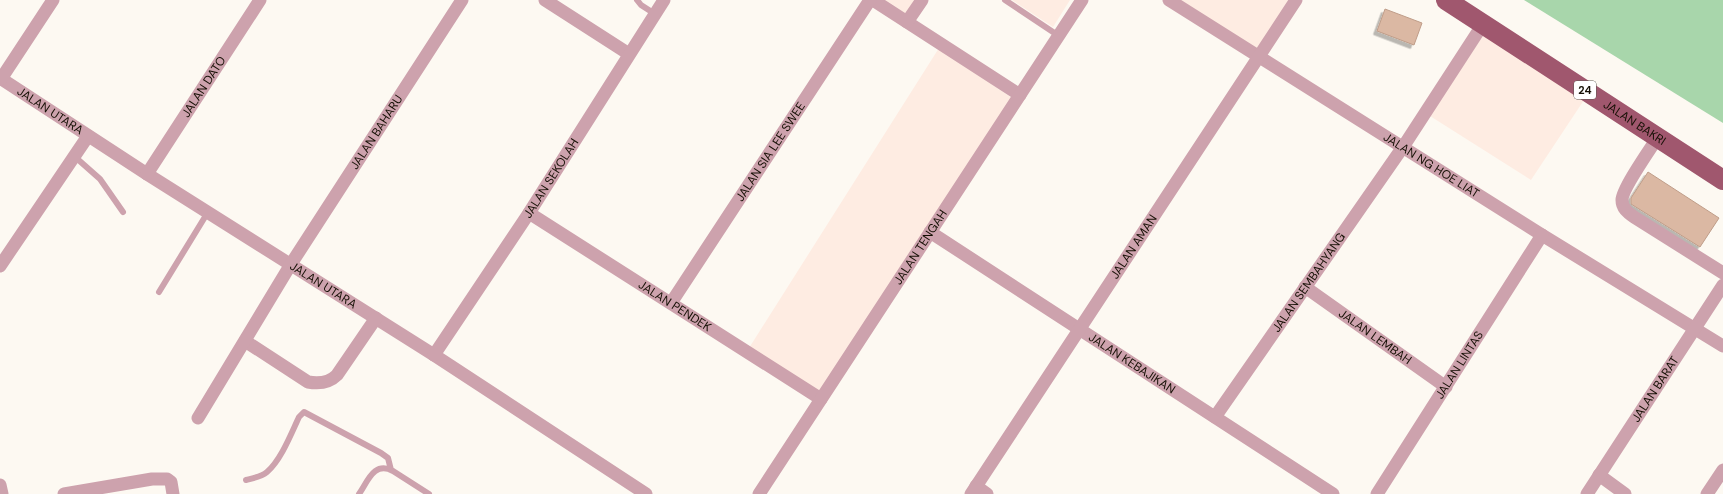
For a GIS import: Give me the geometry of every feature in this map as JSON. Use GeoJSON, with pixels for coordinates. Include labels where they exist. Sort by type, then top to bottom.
{"type":"FeatureCollection","features":[{"type":"Feature","properties":{"kind":"main road","name":"JALAN BAKRI"},"geometry":{"type":"LineString","coordinates":[[1446,0],[1723,180]]}},
{"type":"Feature","properties":{"kind":"street"},"geometry":{"type":"LineString","coordinates":[[1,79],[53,0]]}},
{"type":"Feature","properties":{"kind":"street","name":"JALAN DATO"},"geometry":{"type":"LineString","coordinates":[[147,174],[260,0]]}},
{"type":"Feature","properties":{"kind":"street","name":"JALAN BAHARU"},"geometry":{"type":"LineString","coordinates":[[198,418],[291,264],[462,0]]}},
{"type":"Feature","properties":{"kind":"street"},"geometry":{"type":"LineString","coordinates":[[545,0],[629,54]]}},
{"type":"Feature","properties":{"kind":"street","name":"JALAN SEKOLAH"},"geometry":{"type":"LineString","coordinates":[[434,355],[529,213],[664,0]]}},
{"type":"Feature","properties":{"kind":"street","name":"JALAN SIA LEE SWEE"},"geometry":{"type":"LineString","coordinates":[[671,303],[870,0]]}},
{"type":"Feature","properties":{"kind":"street"},"geometry":{"type":"LineString","coordinates":[[873,0],[1020,95]]}},
{"type":"Feature","properties":{"kind":"street"},"geometry":{"type":"LineString","coordinates":[[907,22],[922,0]]}},
{"type":"Feature","properties":{"kind":"street","name":"JALAN TENGAH"},"geometry":{"type":"LineString","coordinates":[[759,494],[1082,0]]}},
{"type":"Feature","properties":{"kind":"street","name":"JALAN NG HOE LIAT"},"geometry":{"type":"LineString","coordinates":[[1169,0],[1259,57],[1406,142],[1542,235],[1723,346]]}},
{"type":"Feature","properties":{"kind":"street","name":"JALAN AMAN"},"geometry":{"type":"LineString","coordinates":[[973,490],[1259,57],[1295,0]]}},
{"type":"Feature","properties":{"kind":"street","name":"JALAN SEMBAHYANG"},"geometry":{"type":"LineString","coordinates":[[1215,417],[1406,142],[1483,24]]}},
{"type":"Feature","properties":{"kind":"street","name":"JALAN UTARA"},"geometry":{"type":"LineString","coordinates":[[1,79],[147,174],[434,355],[646,494]]}},
{"type":"Feature","properties":{"kind":"street"},"geometry":{"type":"LineString","coordinates":[[0,266],[88,136]]}},
{"type":"Feature","properties":{"kind":"street"},"geometry":{"type":"LineString","coordinates":[[1658,137],[1626,188],[1622,198],[1623,207],[1634,217],[1723,273]]}},
{"type":"Feature","properties":{"kind":"street","name":"JALAN PENDEK"},"geometry":{"type":"LineString","coordinates":[[529,213],[821,399]]}},
{"type":"Feature","properties":{"kind":"street","name":"JALAN KEBAJIKAN"},"geometry":{"type":"LineString","coordinates":[[930,232],[1334,494]]}},
{"type":"Feature","properties":{"kind":"street","name":"JALAN LINTAS"},"geometry":{"type":"LineString","coordinates":[[1377,494],[1542,235]]}},
{"type":"Feature","properties":{"kind":"street","name":"JALAN BARAT"},"geometry":{"type":"LineString","coordinates":[[1587,494],[1723,285]]}},
{"type":"Feature","properties":{"kind":"street","name":"JALAN LEMBAH"},"geometry":{"type":"LineString","coordinates":[[1305,287],[1446,387]]}},
{"type":"Feature","properties":{"kind":"street"},"geometry":{"type":"LineString","coordinates":[[245,341],[308,382],[318,383],[332,380],[337,375],[376,318]]}},
{"type":"Feature","properties":{"kind":"street"},"geometry":{"type":"LineString","coordinates":[[1707,494],[1723,470]]}},
{"type":"Feature","properties":{"kind":"street"},"geometry":{"type":"LineString","coordinates":[[1599,475],[1625,494]]}},
{"type":"Feature","properties":{"kind":"street"},"geometry":{"type":"LineString","coordinates":[[64,494],[152,479],[166,479],[171,482],[173,494]]}},
{"type":"Feature","properties":{"kind":"street"},"geometry":{"type":"LineString","coordinates":[[0,485],[2,494]]}},
{"type":"Feature","properties":{"kind":"street"},"geometry":{"type":"LineString","coordinates":[[973,490],[988,494]]}},
{"type":"Feature","properties":{"kind":"lane"},"geometry":{"type":"LineString","coordinates":[[637,0],[641,5],[655,14]]}},
{"type":"Feature","properties":{"kind":"lane"},"geometry":{"type":"LineString","coordinates":[[1005,0],[1059,36]]}},
{"type":"Feature","properties":{"kind":"lane"},"geometry":{"type":"LineString","coordinates":[[74,156],[100,179],[123,212]]}},
{"type":"Feature","properties":{"kind":"lane"},"geometry":{"type":"LineString","coordinates":[[159,292],[208,212]]}},
{"type":"Feature","properties":{"kind":"lane"},"geometry":{"type":"LineString","coordinates":[[246,480],[256,478],[267,472],[277,459],[299,418],[304,412],[381,453],[388,458],[391,470]]}},
{"type":"Feature","properties":{"kind":"lane"},"geometry":{"type":"LineString","coordinates":[[359,494],[376,470],[381,468],[391,470],[429,494]]}},
{"type":"Feature","properties":{"kind":"shaded area"},"geometry":{"type":"Polygon","coordinates":[[[882,0],[916,0],[906,16],[882,0]]]}},
{"type":"Feature","properties":{"kind":"shaded area"},"geometry":{"type":"Polygon","coordinates":[[[1012,0],[1070,0],[1053,27],[1012,0]]]}},
{"type":"Feature","properties":{"kind":"shaded area"},"geometry":{"type":"Polygon","coordinates":[[[1178,0],[1302,0],[1265,56],[1178,0]]]}},
{"type":"Feature","properties":{"kind":"shaded area"},"geometry":{"type":"Polygon","coordinates":[[[1484,34],[1584,100],[1531,180],[1430,116],[1484,34]]]}},
{"type":"Feature","properties":{"kind":"shaded area"},"geometry":{"type":"Polygon","coordinates":[[[939,48],[1012,98],[820,392],[749,348],[939,48]]]}},
{"type":"Feature","properties":{"kind":"green space"},"geometry":{"type":"Polygon","coordinates":[[[1524,0],[1723,0],[1723,123],[1524,0]]]}},
{"type":"Feature","properties":{"kind":"building"},"geometry":{"type":"Polygon","coordinates":[[[1385,9],[1422,23],[1414,45],[1377,31],[1385,9]]]}},
{"type":"Feature","properties":{"kind":"building"},"geometry":{"type":"Polygon","coordinates":[[[1648,172],[1719,218],[1700,247],[1631,204],[1631,198],[1648,172]]]}}]}
